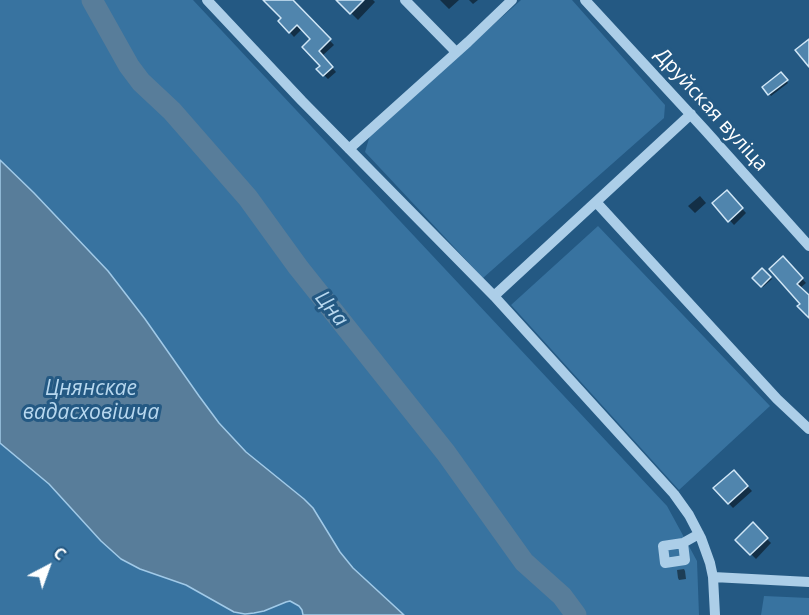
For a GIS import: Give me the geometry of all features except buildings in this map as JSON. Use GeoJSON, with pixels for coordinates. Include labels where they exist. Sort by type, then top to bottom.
{"type":"FeatureCollection","features":[{"type":"Feature","properties":{"kind":"street"},"geometry":{"type":"LineString","coordinates":[[207,0],[302,102],[494,296],[674,494],[699,534],[713,577],[715,615]]}},
{"type":"Feature","properties":{"kind":"street"},"geometry":{"type":"LineString","coordinates":[[405,0],[456,52]]}},
{"type":"Feature","properties":{"kind":"street"},"geometry":{"type":"LineString","coordinates":[[349,149],[512,0]]}},
{"type":"Feature","properties":{"kind":"street","name":"Друйская вуліца"},"geometry":{"type":"LineString","coordinates":[[585,0],[809,246]]}},
{"type":"Feature","properties":{"kind":"street"},"geometry":{"type":"LineString","coordinates":[[494,296],[691,114]]}},
{"type":"Feature","properties":{"kind":"street"},"geometry":{"type":"LineString","coordinates":[[596,202],[777,399],[809,429]]}},
{"type":"Feature","properties":{"kind":"street"},"geometry":{"type":"LineString","coordinates":[[683,543],[699,534]]}},
{"type":"Feature","properties":{"kind":"street"},"geometry":{"type":"LineString","coordinates":[[713,577],[809,582]]}},
{"type":"Feature","properties":{"kind":"shaded area"},"geometry":{"type":"Polygon","coordinates":[[[0,0],[193,0],[667,506],[697,561],[699,615],[404,615],[396,608],[353,568],[340,552],[313,508],[246,452],[219,423],[108,271],[0,160],[0,0]]]}},
{"type":"Feature","properties":{"kind":"shaded area"},"geometry":{"type":"Polygon","coordinates":[[[521,0],[572,0],[665,105],[664,118],[483,278],[365,152],[370,135],[521,0]]]}},
{"type":"Feature","properties":{"kind":"shaded area"},"geometry":{"type":"Polygon","coordinates":[[[598,226],[770,406],[679,490],[511,305],[598,226]]]}},
{"type":"Feature","properties":{"kind":"shaded area"},"geometry":{"type":"Polygon","coordinates":[[[0,443],[49,484],[101,541],[121,559],[140,569],[186,585],[234,612],[290,601],[299,606],[303,615],[0,615],[0,443]]]}},
{"type":"Feature","properties":{"kind":"shaded area"},"geometry":{"type":"Polygon","coordinates":[[[764,596],[809,598],[809,615],[761,615],[764,596]]]}},
{"type":"Feature","properties":{"kind":"water","name":"Цнянскае вадасховішча"},"geometry":{"type":"Polygon","coordinates":[[[0,160],[108,271],[219,423],[246,452],[313,508],[340,552],[353,568],[404,615],[303,615],[299,606],[290,601],[254,613],[234,612],[186,585],[140,569],[121,559],[101,541],[49,484],[0,443],[0,160]]]}},
{"type":"Feature","properties":{"kind":"waterway","name":"Цна"},"geometry":{"type":"LineString","coordinates":[[92,0],[129,66],[141,82],[172,111],[248,198],[298,267],[446,453],[524,562],[562,596],[576,615]]}}]}
